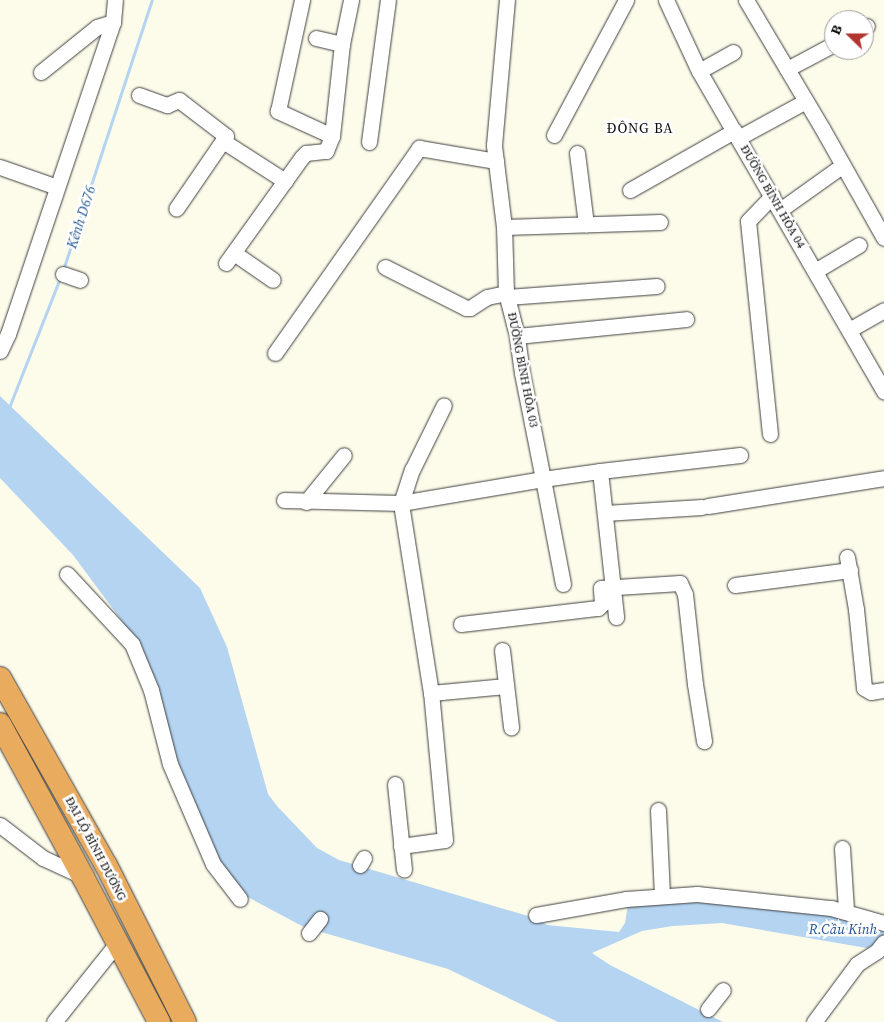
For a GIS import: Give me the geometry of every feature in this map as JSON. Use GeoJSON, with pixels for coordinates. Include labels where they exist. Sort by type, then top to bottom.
{"type":"FeatureCollection","features":[{"type":"Feature","properties":{"kind":"highway","name":"ĐẠI LỘ BÌNH DƯƠNG"},"geometry":{"type":"LineString","coordinates":[[0,678],[106,865],[185,1022]]}},
{"type":"Feature","properties":{"kind":"highway","name":"ĐẠI LỘ BÌNH DƯƠNG"},"geometry":{"type":"LineString","coordinates":[[0,724],[84,876],[116,943],[159,1022]]}},
{"type":"Feature","properties":{"kind":"highway"},"geometry":{"type":"LineString","coordinates":[[84,876],[106,865]]}},
{"type":"Feature","properties":{"kind":"street"},"geometry":{"type":"LineString","coordinates":[[0,351],[38,265],[57,187],[113,22],[115,0]]}},
{"type":"Feature","properties":{"kind":"street"},"geometry":{"type":"LineString","coordinates":[[302,0],[278,111],[332,136]]}},
{"type":"Feature","properties":{"kind":"street"},"geometry":{"type":"LineString","coordinates":[[273,280],[230,258],[306,153],[326,152],[332,136],[342,44],[351,0]]}},
{"type":"Feature","properties":{"kind":"street"},"geometry":{"type":"LineString","coordinates":[[369,142],[388,0]]}},
{"type":"Feature","properties":{"kind":"street","name":"ĐƯỜNG BÌNH HÒA 03"},"geometry":{"type":"LineString","coordinates":[[507,0],[494,145],[504,227],[507,295],[517,336],[522,373],[563,584]]}},
{"type":"Feature","properties":{"kind":"street"},"geometry":{"type":"LineString","coordinates":[[554,135],[626,0]]}},
{"type":"Feature","properties":{"kind":"street","name":"ĐƯỜNG BÌNH HÒA 04"},"geometry":{"type":"LineString","coordinates":[[666,0],[699,71],[884,391]]}},
{"type":"Feature","properties":{"kind":"street"},"geometry":{"type":"LineString","coordinates":[[746,0],[884,238]]}},
{"type":"Feature","properties":{"kind":"street"},"geometry":{"type":"LineString","coordinates":[[40,72],[96,27],[113,22]]}},
{"type":"Feature","properties":{"kind":"street"},"geometry":{"type":"LineString","coordinates":[[316,38],[342,44]]}},
{"type":"Feature","properties":{"kind":"street"},"geometry":{"type":"LineString","coordinates":[[787,69],[824,49]]}},
{"type":"Feature","properties":{"kind":"street"},"geometry":{"type":"LineString","coordinates":[[699,71],[733,52]]}},
{"type":"Feature","properties":{"kind":"street"},"geometry":{"type":"LineString","coordinates":[[139,95],[167,105],[179,100],[226,136],[176,209]]}},
{"type":"Feature","properties":{"kind":"street"},"geometry":{"type":"LineString","coordinates":[[630,190],[806,101]]}},
{"type":"Feature","properties":{"kind":"street"},"geometry":{"type":"LineString","coordinates":[[223,141],[285,180]]}},
{"type":"Feature","properties":{"kind":"street"},"geometry":{"type":"LineString","coordinates":[[274,353],[419,148],[496,161]]}},
{"type":"Feature","properties":{"kind":"street"},"geometry":{"type":"LineString","coordinates":[[577,153],[586,224]]}},
{"type":"Feature","properties":{"kind":"street"},"geometry":{"type":"LineString","coordinates":[[0,167],[57,187]]}},
{"type":"Feature","properties":{"kind":"street"},"geometry":{"type":"LineString","coordinates":[[780,210],[836,170]]}},
{"type":"Feature","properties":{"kind":"street"},"geometry":{"type":"LineString","coordinates":[[770,434],[748,221],[772,196]]}},
{"type":"Feature","properties":{"kind":"street"},"geometry":{"type":"LineString","coordinates":[[504,227],[660,222]]}},
{"type":"Feature","properties":{"kind":"street"},"geometry":{"type":"LineString","coordinates":[[815,271],[859,245]]}},
{"type":"Feature","properties":{"kind":"street"},"geometry":{"type":"LineString","coordinates":[[385,267],[466,308],[470,308],[487,297],[657,286]]}},
{"type":"Feature","properties":{"kind":"street"},"geometry":{"type":"LineString","coordinates":[[63,274],[80,280]]}},
{"type":"Feature","properties":{"kind":"street"},"geometry":{"type":"LineString","coordinates":[[849,330],[884,310]]}},
{"type":"Feature","properties":{"kind":"street"},"geometry":{"type":"LineString","coordinates":[[517,336],[686,319]]}},
{"type":"Feature","properties":{"kind":"street"},"geometry":{"type":"LineString","coordinates":[[402,846],[445,840],[431,693],[401,503],[412,470],[444,405]]}},
{"type":"Feature","properties":{"kind":"street"},"geometry":{"type":"LineString","coordinates":[[306,502],[344,455]]}},
{"type":"Feature","properties":{"kind":"street"},"geometry":{"type":"LineString","coordinates":[[284,500],[401,503],[543,479],[740,455]]}},
{"type":"Feature","properties":{"kind":"street"},"geometry":{"type":"LineString","coordinates":[[600,471],[616,617]]}},
{"type":"Feature","properties":{"kind":"street"},"geometry":{"type":"LineString","coordinates":[[605,513],[705,506],[884,478]]}},
{"type":"Feature","properties":{"kind":"street"},"geometry":{"type":"LineString","coordinates":[[735,585],[849,564],[864,688],[872,692],[884,690]]}},
{"type":"Feature","properties":{"kind":"street"},"geometry":{"type":"LineString","coordinates":[[66,574],[132,644],[151,690],[170,764],[213,864],[240,899]]}},
{"type":"Feature","properties":{"kind":"street"},"geometry":{"type":"LineString","coordinates":[[461,624],[598,608],[602,604],[600,589],[676,582],[682,586],[685,594],[695,684],[704,741]]}},
{"type":"Feature","properties":{"kind":"street"},"geometry":{"type":"LineString","coordinates":[[502,650],[511,727]]}},
{"type":"Feature","properties":{"kind":"street"},"geometry":{"type":"LineString","coordinates":[[431,693],[506,686]]}},
{"type":"Feature","properties":{"kind":"street"},"geometry":{"type":"LineString","coordinates":[[395,784],[404,870]]}},
{"type":"Feature","properties":{"kind":"street"},"geometry":{"type":"LineString","coordinates":[[658,810],[662,896]]}},
{"type":"Feature","properties":{"kind":"street"},"geometry":{"type":"LineString","coordinates":[[0,825],[43,858],[84,876]]}},
{"type":"Feature","properties":{"kind":"street"},"geometry":{"type":"LineString","coordinates":[[842,848],[846,910]]}},
{"type":"Feature","properties":{"kind":"street"},"geometry":{"type":"LineString","coordinates":[[536,915],[626,899],[697,894],[846,910],[884,923]]}},
{"type":"Feature","properties":{"kind":"street"},"geometry":{"type":"LineString","coordinates":[[309,933],[320,919]]}},
{"type":"Feature","properties":{"kind":"street"},"geometry":{"type":"LineString","coordinates":[[54,1022],[116,943]]}},
{"type":"Feature","properties":{"kind":"street"},"geometry":{"type":"LineString","coordinates":[[814,1022],[858,964],[880,946]]}},
{"type":"Feature","properties":{"kind":"street"},"geometry":{"type":"LineString","coordinates":[[708,1009],[723,990]]}},
{"type":"Feature","properties":{"kind":"water","name":"R.Cầu Kinh"},"geometry":{"type":"Polygon","coordinates":[[[0,396],[200,588],[227,647],[268,794],[317,848],[339,860],[538,919],[547,925],[619,932],[625,923],[628,904],[697,897],[787,907],[884,926],[884,951],[722,923],[673,926],[642,931],[592,953],[610,965],[723,1022],[558,1022],[448,969],[304,927],[242,894],[218,862],[173,761],[136,640],[73,555],[0,478],[0,396]]]}},
{"type":"Feature","properties":{"kind":"waterway","name":"Kênh D676"},"geometry":{"type":"LineString","coordinates":[[63,270],[152,0]]}},
{"type":"Feature","properties":{"kind":"waterway","name":"Kênh D676"},"geometry":{"type":"LineString","coordinates":[[8,410],[60,278]]}},
{"type":"Feature","properties":{"kind":"district","name":"ĐÔNG BA"},"geometry":{"type":"Point","coordinates":[640,128]}}]}
